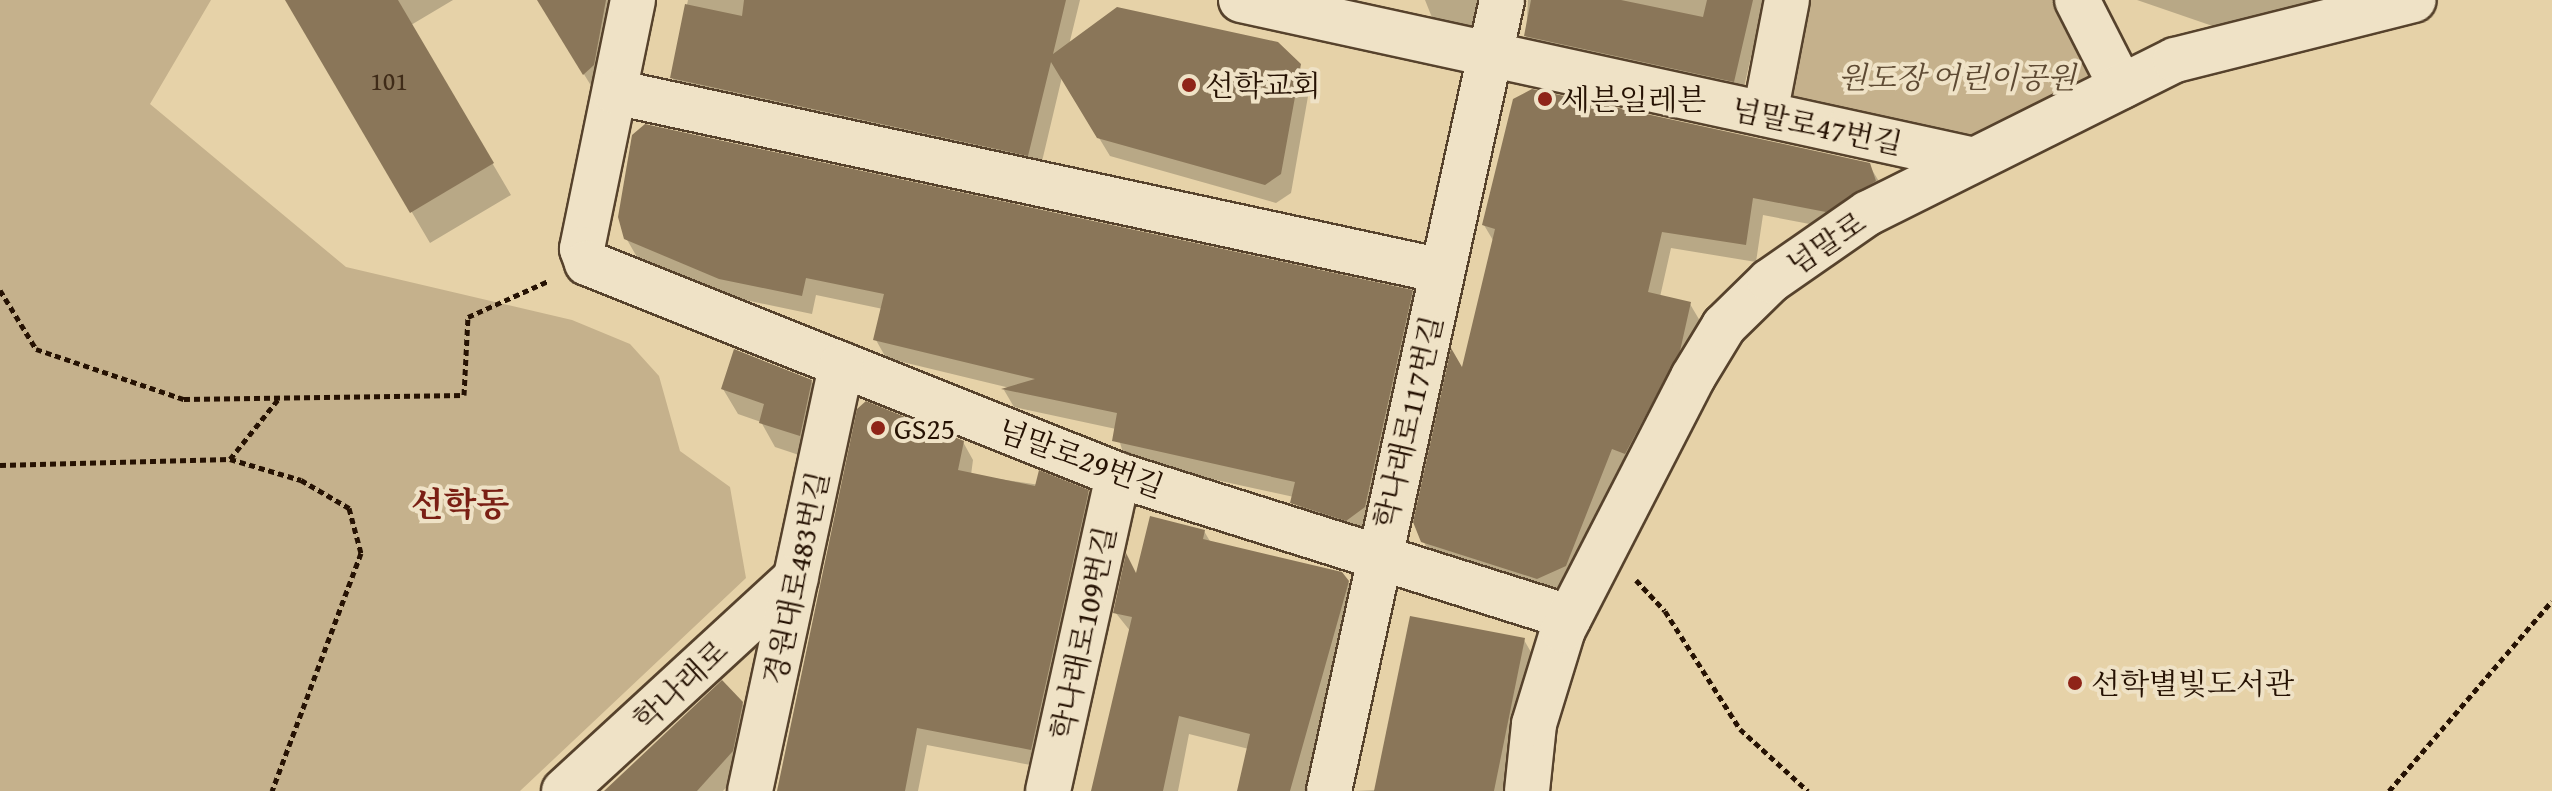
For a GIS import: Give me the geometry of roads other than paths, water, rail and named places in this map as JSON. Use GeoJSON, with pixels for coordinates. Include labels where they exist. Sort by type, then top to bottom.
{"type":"FeatureCollection","features":[{"type":"Feature","properties":{"kind":"lane"},"geometry":{"type":"LineString","coordinates":[[633,0],[615,92],[1442,271]]}},
{"type":"Feature","properties":{"kind":"lane","name":"넘말로47번길"},"geometry":{"type":"LineString","coordinates":[[1241,0],[1970,159]]}},
{"type":"Feature","properties":{"kind":"lane","name":"학나래로117번길"},"geometry":{"type":"LineString","coordinates":[[1329,791],[1502,0]]}},
{"type":"Feature","properties":{"kind":"lane"},"geometry":{"type":"LineString","coordinates":[[1765,114],[1787,0]]}},
{"type":"Feature","properties":{"kind":"lane"},"geometry":{"type":"LineString","coordinates":[[2077,0],[2121,86]]}},
{"type":"Feature","properties":{"kind":"lane","name":"넘말로"},"geometry":{"type":"LineString","coordinates":[[1527,791],[1534,724],[1569,617],[1724,326],[1770,281],[1868,213],[1970,159],[2175,60],[2414,0]]}},
{"type":"Feature","properties":{"kind":"lane","name":"넘말로29번길"},"geometry":{"type":"LineString","coordinates":[[615,92],[582,249],[587,263],[1118,475],[1569,617]]}},
{"type":"Feature","properties":{"kind":"lane","name":"경원대로483번길"},"geometry":{"type":"LineString","coordinates":[[750,791],[841,365]]}},
{"type":"Feature","properties":{"kind":"lane","name":"학나래로109번길"},"geometry":{"type":"LineString","coordinates":[[1048,791],[1118,475]]}},
{"type":"Feature","properties":{"kind":"lane","name":"학나래로"},"geometry":{"type":"LineString","coordinates":[[564,791],[796,578]]}},
{"type":"Feature","properties":{"kind":"place","name":"선학교회"},"geometry":{"type":"Point","coordinates":[1189,85]}},
{"type":"Feature","properties":{"kind":"place","name":"세븐일레븐"},"geometry":{"type":"Point","coordinates":[1545,99]}},
{"type":"Feature","properties":{"kind":"place","name":"GS25"},"geometry":{"type":"Point","coordinates":[878,428]}},
{"type":"Feature","properties":{"kind":"place","name":"선학별빛도서관"},"geometry":{"type":"Point","coordinates":[2075,683]}},
{"type":"Feature","properties":{"kind":"district","name":"선학동"},"geometry":{"type":"Point","coordinates":[460,504]}},
{"type":"Feature","properties":{"kind":"park label","name":"원도장 어린이공원"},"geometry":{"type":"Point","coordinates":[1957,77]}}]}
